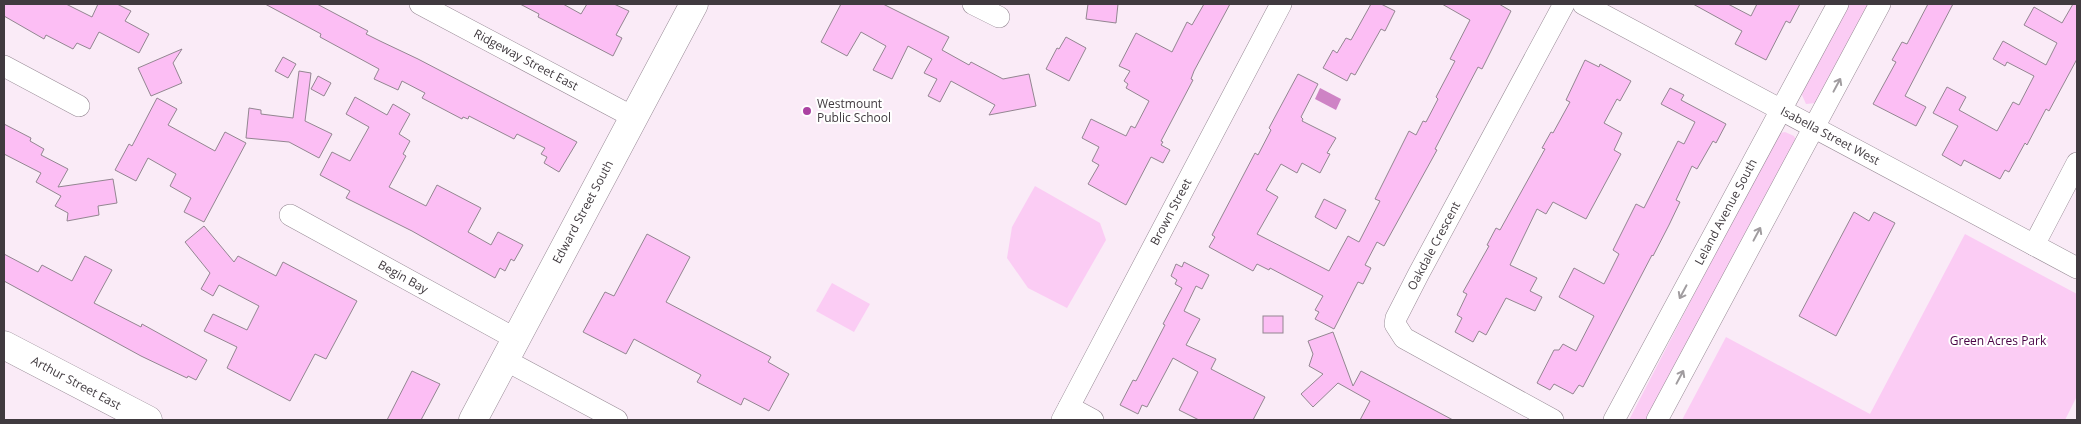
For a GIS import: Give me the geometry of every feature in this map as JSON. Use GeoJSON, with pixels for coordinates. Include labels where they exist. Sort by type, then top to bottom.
{"type":"FeatureCollection","features":[{"type":"Feature","properties":{"kind":"main road","name":"Edward Street South"},"geometry":{"type":"LineString","coordinates":[[473,420],[694,4]]}},
{"type":"Feature","properties":{"kind":"main road","name":"Arthur Street East"},"geometry":{"type":"LineString","coordinates":[[4,345],[148,420]]}},
{"type":"Feature","properties":{"kind":"street","name":"Ridgeway Street East"},"geometry":{"type":"LineString","coordinates":[[420,4],[633,117]]}},
{"type":"Feature","properties":{"kind":"street"},"geometry":{"type":"LineString","coordinates":[[973,4],[999,17]]}},
{"type":"Feature","properties":{"kind":"street","name":"Brown Street"},"geometry":{"type":"LineString","coordinates":[[1065,414],[1281,4]]}},
{"type":"Feature","properties":{"kind":"street","name":"Oakdale Crescent"},"geometry":{"type":"LineString","coordinates":[[1553,420],[1416,346],[1404,338],[1395,324],[1396,318],[1421,270],[1564,4]]}},
{"type":"Feature","properties":{"kind":"street","name":"Isabella Street West"},"geometry":{"type":"LineString","coordinates":[[1583,4],[2077,268]]}},
{"type":"Feature","properties":{"kind":"street","name":"Leland Avenue South"},"geometry":{"type":"LineString","coordinates":[[1614,420],[1838,4]]}},
{"type":"Feature","properties":{"kind":"street"},"geometry":{"type":"LineString","coordinates":[[1657,420],[1880,4]]}},
{"type":"Feature","properties":{"kind":"street"},"geometry":{"type":"LineString","coordinates":[[4,66],[79,106]]}},
{"type":"Feature","properties":{"kind":"street"},"geometry":{"type":"LineString","coordinates":[[2034,245],[2077,162]]}},
{"type":"Feature","properties":{"kind":"street","name":"Begin Bay"},"geometry":{"type":"LineString","coordinates":[[290,214],[510,350],[617,420]]}},
{"type":"Feature","properties":{"kind":"street"},"geometry":{"type":"LineString","coordinates":[[1065,414],[1093,420]]}},
{"type":"Feature","properties":{"kind":"green space"},"geometry":{"type":"Polygon","coordinates":[[[1849,4],[1870,4],[1816,103],[1806,104],[1802,95],[1803,90],[1849,4]]]}},
{"type":"Feature","properties":{"kind":"green space"},"geometry":{"type":"Polygon","coordinates":[[[1785,132],[1794,136],[1796,140],[1647,420],[1629,420],[1775,138],[1780,133],[1785,132]]]}},
{"type":"Feature","properties":{"kind":"green space"},"geometry":{"type":"Polygon","coordinates":[[[1035,186],[1100,223],[1106,240],[1067,308],[1028,288],[1007,258],[1012,227],[1035,186]]]}},
{"type":"Feature","properties":{"kind":"green space","name":"Green Acres Park"},"geometry":{"type":"Polygon","coordinates":[[[1965,234],[2077,294],[2077,396],[2065,420],[1682,420],[1726,337],[1870,414],[1965,234]]]}},
{"type":"Feature","properties":{"kind":"green space"},"geometry":{"type":"Polygon","coordinates":[[[832,283],[870,304],[854,332],[816,311],[832,283]]]}},
{"type":"Feature","properties":{"kind":"shaded area"},"geometry":{"type":"Polygon","coordinates":[[[1320,88],[1341,99],[1336,110],[1315,99],[1320,88]]]}},
{"type":"Feature","properties":{"kind":"building"},"geometry":{"type":"Polygon","coordinates":[[[4,4],[66,4],[92,17],[98,4],[117,4],[131,11],[125,21],[149,34],[139,53],[99,32],[90,49],[77,43],[73,49],[46,35],[44,39],[4,16],[4,4]]]}},
{"type":"Feature","properties":{"kind":"building"},"geometry":{"type":"Polygon","coordinates":[[[265,4],[317,4],[368,31],[366,34],[577,142],[559,172],[544,163],[547,157],[541,154],[545,148],[517,134],[514,139],[469,116],[468,119],[463,117],[462,119],[422,98],[425,93],[402,81],[398,90],[374,79],[379,69],[320,37],[321,34],[265,4]]]}},
{"type":"Feature","properties":{"kind":"building"},"geometry":{"type":"Polygon","coordinates":[[[520,4],[563,4],[581,14],[587,4],[614,4],[629,11],[616,35],[622,38],[613,56],[538,17],[539,14],[520,4]]]}},
{"type":"Feature","properties":{"kind":"building"},"geometry":{"type":"Polygon","coordinates":[[[841,4],[883,4],[949,37],[942,50],[969,65],[971,62],[1003,79],[1029,74],[1036,106],[989,115],[995,105],[951,81],[940,102],[928,96],[937,79],[924,73],[932,59],[908,46],[892,79],[873,70],[886,46],[861,32],[847,56],[821,42],[841,4]]]}},
{"type":"Feature","properties":{"kind":"building"},"geometry":{"type":"Polygon","coordinates":[[[1088,4],[1118,4],[1116,23],[1086,19],[1088,4]]]}},
{"type":"Feature","properties":{"kind":"building"},"geometry":{"type":"Polygon","coordinates":[[[1204,4],[1230,4],[1194,71],[1191,79],[1193,80],[1161,141],[1163,142],[1161,145],[1170,150],[1163,163],[1151,157],[1126,205],[1088,184],[1099,165],[1092,161],[1099,147],[1082,138],[1091,119],[1126,136],[1131,126],[1135,128],[1149,101],[1126,88],[1128,84],[1124,81],[1130,71],[1119,66],[1136,33],[1172,52],[1187,22],[1192,25],[1204,4]]]}},
{"type":"Feature","properties":{"kind":"building"},"geometry":{"type":"Polygon","coordinates":[[[1371,4],[1381,4],[1395,11],[1385,31],[1381,29],[1355,75],[1351,73],[1347,81],[1323,68],[1333,50],[1337,53],[1346,38],[1351,40],[1371,4]]]}},
{"type":"Feature","properties":{"kind":"building"},"geometry":{"type":"Polygon","coordinates":[[[1442,4],[1499,4],[1511,11],[1482,69],[1478,67],[1435,149],[1437,150],[1384,246],[1377,242],[1365,265],[1371,268],[1363,284],[1358,282],[1334,329],[1315,319],[1319,312],[1315,310],[1323,296],[1270,268],[1269,270],[1257,264],[1253,271],[1209,247],[1215,237],[1212,235],[1255,153],[1258,155],[1271,130],[1269,128],[1298,74],[1318,84],[1301,117],[1302,121],[1336,138],[1327,153],[1330,154],[1320,173],[1302,163],[1297,173],[1281,164],[1266,190],[1278,197],[1257,234],[1329,271],[1348,236],[1359,242],[1380,201],[1375,199],[1409,131],[1416,135],[1423,121],[1426,122],[1438,99],[1436,97],[1455,61],[1450,59],[1470,20],[1442,4]]]}},
{"type":"Feature","properties":{"kind":"building"},"geometry":{"type":"Polygon","coordinates":[[[1693,4],[1728,4],[1751,16],[1757,4],[1800,4],[1790,23],[1786,21],[1766,60],[1735,44],[1742,31],[1693,4]]]}},
{"type":"Feature","properties":{"kind":"building"},"geometry":{"type":"Polygon","coordinates":[[[1928,4],[1953,4],[1905,96],[1926,107],[1916,126],[1873,104],[1896,62],[1892,60],[1902,42],[1907,44],[1928,4]]]}},
{"type":"Feature","properties":{"kind":"building"},"geometry":{"type":"Polygon","coordinates":[[[2073,4],[2077,4],[2077,59],[2049,111],[2046,109],[2027,145],[2025,143],[2009,172],[2005,170],[2000,179],[1964,160],[1961,166],[1942,155],[1958,126],[1933,113],[1947,87],[1966,97],[1959,110],[1997,131],[2013,102],[2019,105],[2034,76],[2007,62],[2005,66],[1993,59],[2003,41],[2046,65],[2057,43],[2024,25],[2034,7],[2062,23],[2073,4]]]}},
{"type":"Feature","properties":{"kind":"building"},"geometry":{"type":"Polygon","coordinates":[[[1066,37],[1086,48],[1069,81],[1046,69],[1057,48],[1059,49],[1066,37]]]}},
{"type":"Feature","properties":{"kind":"building"},"geometry":{"type":"Polygon","coordinates":[[[182,49],[173,63],[182,83],[151,96],[138,68],[182,49]]]}},
{"type":"Feature","properties":{"kind":"building"},"geometry":{"type":"Polygon","coordinates":[[[283,57],[296,64],[288,78],[275,71],[283,57]]]}},
{"type":"Feature","properties":{"kind":"building"},"geometry":{"type":"Polygon","coordinates":[[[1585,60],[1599,67],[1600,64],[1631,81],[1620,101],[1617,99],[1604,123],[1622,133],[1614,150],[1621,154],[1586,219],[1553,202],[1546,214],[1537,209],[1510,265],[1537,278],[1530,291],[1542,297],[1535,311],[1506,298],[1486,335],[1479,331],[1473,342],[1455,332],[1462,318],[1457,315],[1467,294],[1463,292],[1489,246],[1487,245],[1496,228],[1500,230],[1545,149],[1542,148],[1551,132],[1553,133],[1570,102],[1566,100],[1585,60]]]}},
{"type":"Feature","properties":{"kind":"building"},"geometry":{"type":"Polygon","coordinates":[[[299,71],[311,73],[305,121],[332,134],[319,158],[289,142],[246,138],[249,108],[261,110],[261,114],[293,118],[299,71]]]}},
{"type":"Feature","properties":{"kind":"building"},"geometry":{"type":"Polygon","coordinates":[[[318,76],[331,83],[324,96],[311,89],[318,76]]]}},
{"type":"Feature","properties":{"kind":"building"},"geometry":{"type":"Polygon","coordinates":[[[1670,88],[1684,95],[1681,100],[1726,124],[1716,143],[1713,141],[1697,169],[1692,166],[1676,200],[1680,202],[1669,225],[1583,387],[1579,385],[1573,394],[1554,384],[1550,390],[1537,383],[1554,350],[1559,350],[1563,344],[1576,351],[1594,316],[1559,297],[1574,268],[1604,284],[1619,254],[1613,250],[1636,204],[1644,208],[1678,141],[1684,144],[1695,122],[1661,104],[1670,88]]]}},
{"type":"Feature","properties":{"kind":"building"},"geometry":{"type":"Polygon","coordinates":[[[355,97],[387,115],[393,104],[410,114],[399,134],[410,141],[403,154],[406,156],[389,187],[426,206],[437,185],[481,208],[468,232],[491,245],[498,232],[523,245],[514,261],[511,259],[505,271],[500,268],[495,278],[412,231],[346,198],[350,191],[320,175],[332,152],[350,161],[369,127],[346,114],[355,97]]]}},
{"type":"Feature","properties":{"kind":"building"},"geometry":{"type":"Polygon","coordinates":[[[157,98],[177,109],[168,125],[215,151],[225,132],[246,143],[204,222],[184,212],[191,198],[170,186],[176,174],[148,158],[136,181],[115,170],[129,144],[132,146],[157,98]]]}},
{"type":"Feature","properties":{"kind":"building"},"geometry":{"type":"Polygon","coordinates":[[[4,124],[31,138],[30,141],[44,149],[41,155],[68,169],[58,187],[113,179],[117,203],[98,206],[99,215],[67,221],[68,213],[55,206],[61,196],[36,182],[41,173],[4,154],[4,124]]]}},
{"type":"Feature","properties":{"kind":"building"},"geometry":{"type":"Polygon","coordinates":[[[1324,199],[1346,210],[1336,229],[1315,217],[1324,199]]]}},
{"type":"Feature","properties":{"kind":"building"},"geometry":{"type":"Polygon","coordinates":[[[1854,212],[1869,221],[1874,212],[1895,223],[1836,336],[1799,316],[1854,212]]]}},
{"type":"Feature","properties":{"kind":"building"},"geometry":{"type":"Polygon","coordinates":[[[204,226],[234,262],[238,256],[276,276],[283,262],[357,301],[326,359],[315,354],[290,401],[227,368],[237,347],[204,331],[213,314],[247,330],[259,306],[219,285],[213,296],[201,289],[210,273],[185,242],[204,226]]]}},
{"type":"Feature","properties":{"kind":"building"},"geometry":{"type":"Polygon","coordinates":[[[647,234],[690,257],[666,302],[771,357],[768,362],[789,374],[769,411],[744,398],[741,405],[697,382],[701,375],[634,339],[626,354],[583,332],[605,292],[614,296],[647,234]]]}},
{"type":"Feature","properties":{"kind":"building"},"geometry":{"type":"Polygon","coordinates":[[[4,254],[38,272],[42,265],[72,281],[85,256],[112,270],[94,303],[141,327],[142,324],[207,360],[196,380],[188,376],[187,378],[141,356],[4,281],[4,254]]]}},
{"type":"Feature","properties":{"kind":"building"},"geometry":{"type":"Polygon","coordinates":[[[1184,262],[1209,275],[1202,289],[1196,286],[1184,311],[1200,319],[1186,345],[1216,359],[1211,369],[1265,397],[1253,420],[1199,420],[1179,410],[1198,372],[1173,358],[1147,407],[1142,405],[1138,414],[1120,405],[1133,380],[1136,381],[1182,288],[1175,284],[1177,280],[1171,276],[1176,264],[1182,267],[1184,262]]]}},
{"type":"Feature","properties":{"kind":"building"},"geometry":{"type":"Polygon","coordinates":[[[1263,316],[1283,316],[1283,333],[1263,333],[1263,316]]]}},
{"type":"Feature","properties":{"kind":"building"},"geometry":{"type":"Polygon","coordinates":[[[1333,332],[1353,386],[1361,371],[1453,420],[1360,420],[1370,401],[1338,383],[1313,407],[1301,394],[1323,374],[1309,366],[1313,354],[1308,341],[1333,332]]]}},
{"type":"Feature","properties":{"kind":"building"},"geometry":{"type":"Polygon","coordinates":[[[412,371],[440,384],[421,420],[387,420],[412,371]]]}},
{"type":"Feature","properties":{"kind":"place","name":"Westmount Public School"},"geometry":{"type":"Point","coordinates":[807,111]}}]}
